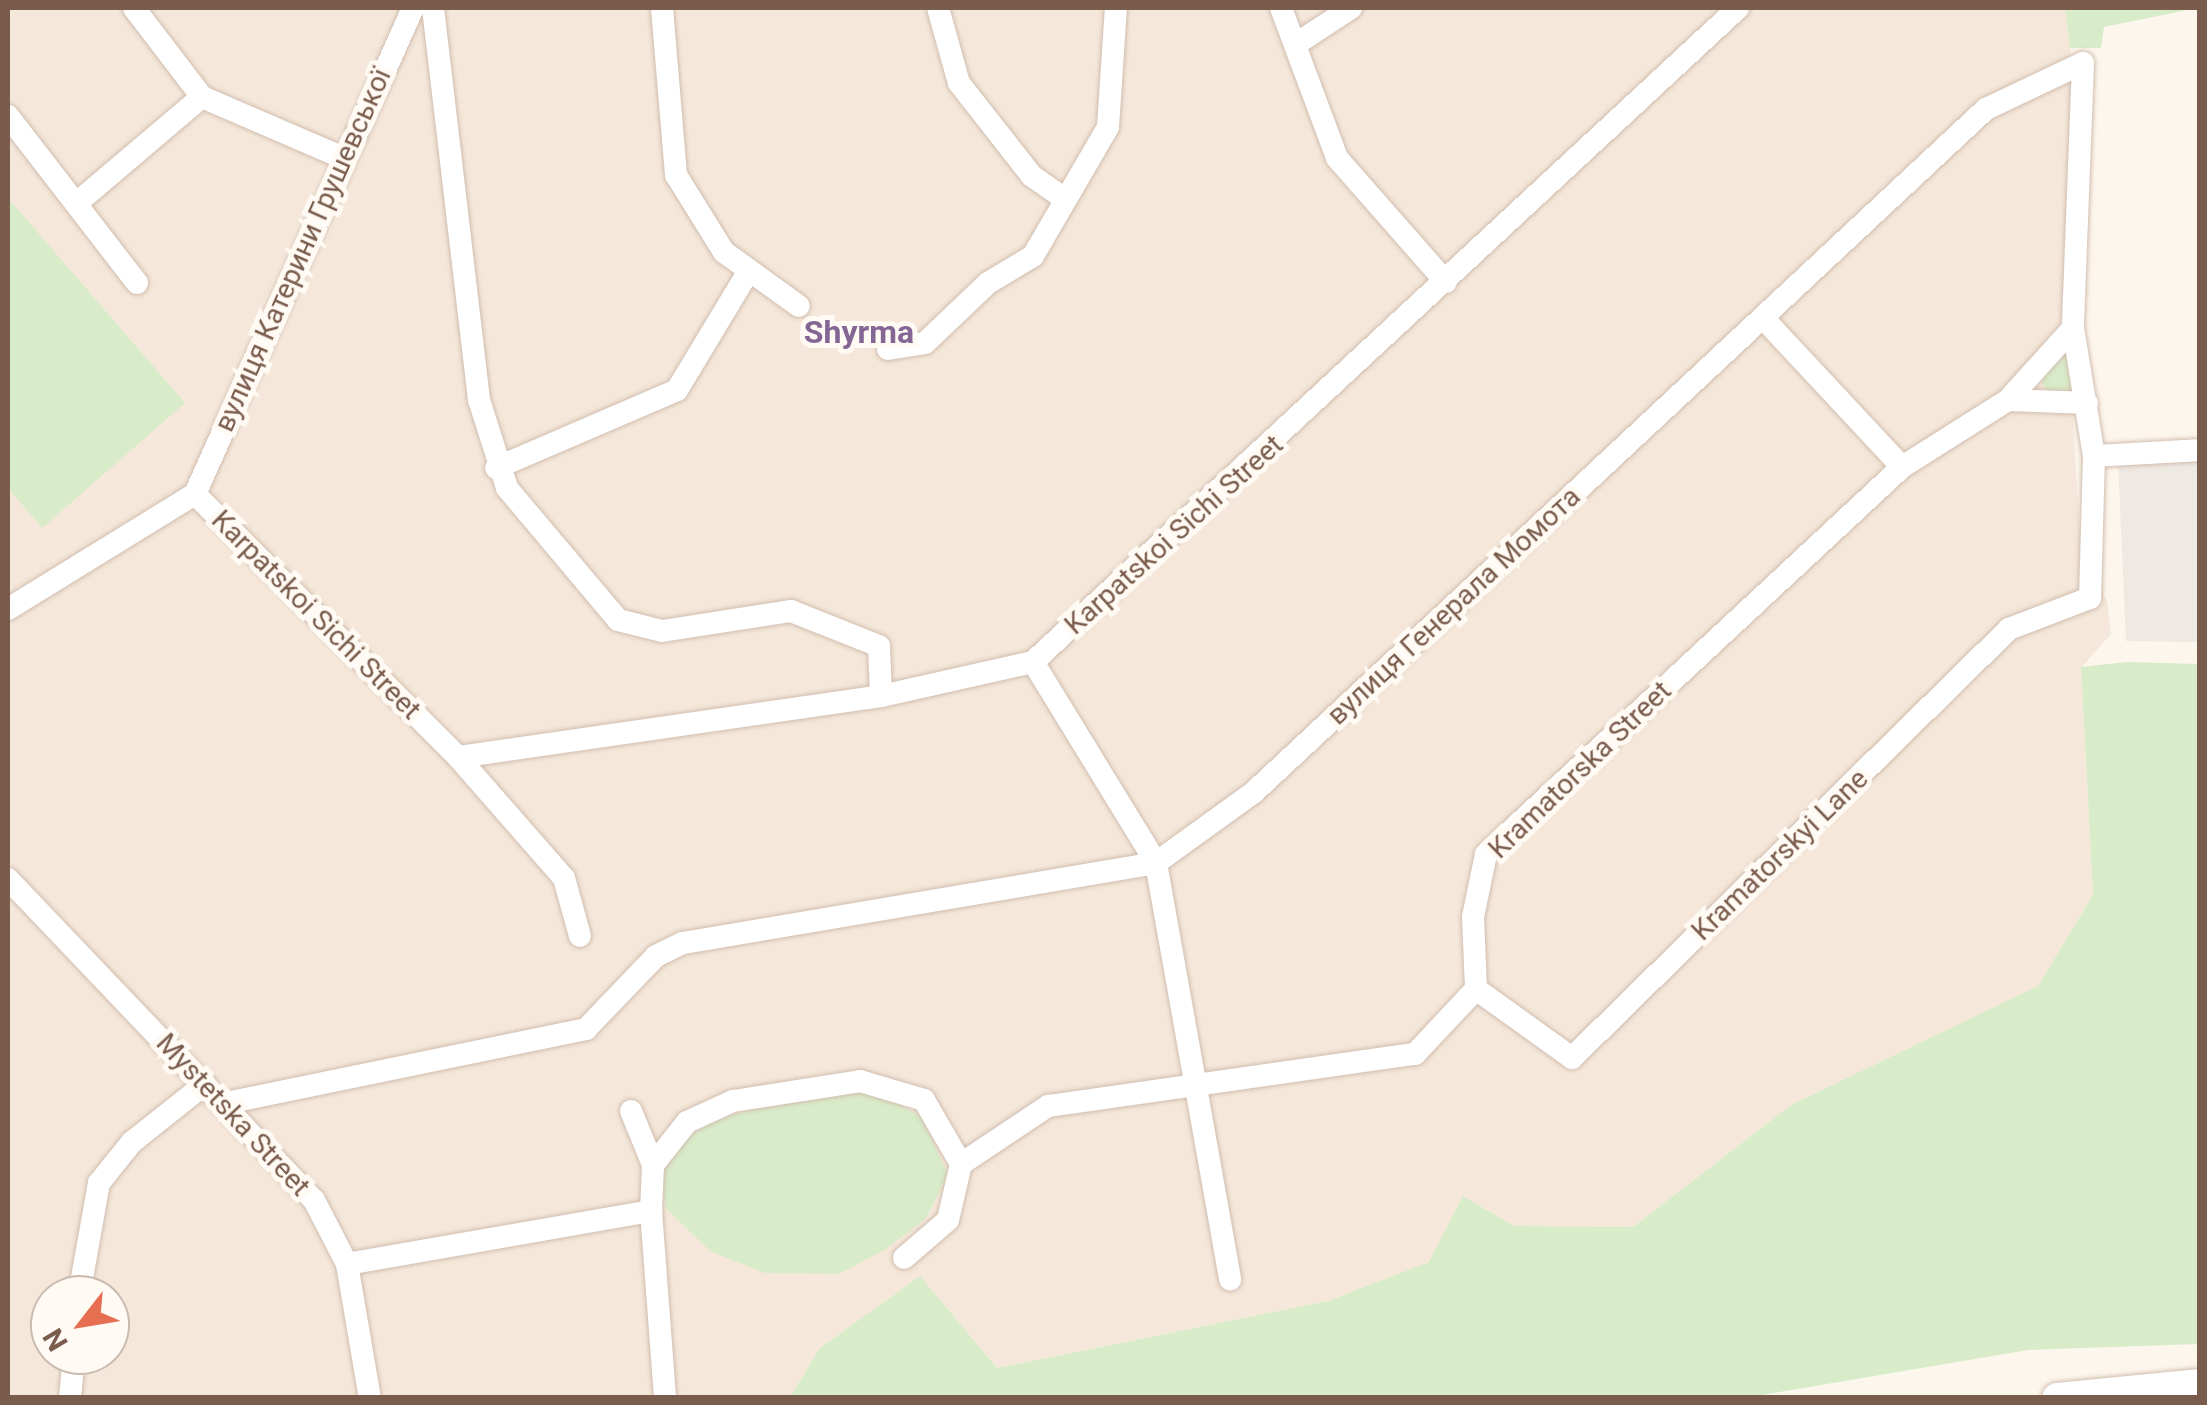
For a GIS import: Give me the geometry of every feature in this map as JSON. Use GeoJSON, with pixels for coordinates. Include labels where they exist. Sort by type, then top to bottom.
{"type":"FeatureCollection","features":[{"type":"Feature","properties":{"kind":"main road"},"geometry":{"type":"LineString","coordinates":[[2057,1398],[2200,1384]]}},
{"type":"Feature","properties":{"kind":"street"},"geometry":{"type":"LineString","coordinates":[[134,8],[202,98],[341,157]]}},
{"type":"Feature","properties":{"kind":"street","name":"вулиця Катерини Грушевської"},"geometry":{"type":"LineString","coordinates":[[195,494],[341,157],[413,8]]}},
{"type":"Feature","properties":{"kind":"street"},"geometry":{"type":"LineString","coordinates":[[433,8],[479,400],[496,468],[618,620],[662,630],[791,611],[878,646],[881,696]]}},
{"type":"Feature","properties":{"kind":"street"},"geometry":{"type":"LineString","coordinates":[[662,8],[676,175],[747,274],[800,306]]}},
{"type":"Feature","properties":{"kind":"street"},"geometry":{"type":"LineString","coordinates":[[938,8],[959,82],[1032,176],[1063,198]]}},
{"type":"Feature","properties":{"kind":"street"},"geometry":{"type":"LineString","coordinates":[[888,349],[926,343],[988,282],[1014,274],[1108,127],[1116,8]]}},
{"type":"Feature","properties":{"kind":"street"},"geometry":{"type":"LineString","coordinates":[[1281,8],[1337,158],[1446,282]]}},
{"type":"Feature","properties":{"kind":"street"},"geometry":{"type":"LineString","coordinates":[[1296,44],[1351,8]]}},
{"type":"Feature","properties":{"kind":"street","name":"Karpatskoi Sichi Street"},"geometry":{"type":"LineString","coordinates":[[458,758],[881,696],[1032,662],[1738,8]]}},
{"type":"Feature","properties":{"kind":"street","name":"вулиця Генерала Момота"},"geometry":{"type":"LineString","coordinates":[[226,1103],[586,1029],[656,956],[683,943],[1156,863],[1254,792],[1764,320],[1986,108],[2083,64],[2073,328],[2094,456],[2090,598]]}},
{"type":"Feature","properties":{"kind":"street"},"geometry":{"type":"LineString","coordinates":[[78,202],[202,98]]}},
{"type":"Feature","properties":{"kind":"street"},"geometry":{"type":"LineString","coordinates":[[8,116],[137,283]]}},
{"type":"Feature","properties":{"kind":"street"},"geometry":{"type":"LineString","coordinates":[[496,468],[678,390],[747,274]]}},
{"type":"Feature","properties":{"kind":"street"},"geometry":{"type":"LineString","coordinates":[[1764,320],[1902,467]]}},
{"type":"Feature","properties":{"kind":"street","name":"Kramatorska Street"},"geometry":{"type":"LineString","coordinates":[[1476,989],[1473,917],[1486,854],[1902,467],[2008,400],[2073,328]]}},
{"type":"Feature","properties":{"kind":"street"},"geometry":{"type":"LineString","coordinates":[[2008,400],[2086,402]]}},
{"type":"Feature","properties":{"kind":"street"},"geometry":{"type":"LineString","coordinates":[[2094,456],[2200,450]]}},
{"type":"Feature","properties":{"kind":"street","name":"Karpatskoi Sichi Street"},"geometry":{"type":"LineString","coordinates":[[11,604],[195,494],[458,758],[564,878],[580,936]]}},
{"type":"Feature","properties":{"kind":"street","name":"Kramatorskyi Lane"},"geometry":{"type":"LineString","coordinates":[[1476,989],[1572,1058],[2009,629],[2090,598]]}},
{"type":"Feature","properties":{"kind":"street"},"geometry":{"type":"LineString","coordinates":[[1032,662],[1156,863],[1200,1087],[1230,1279]]}},
{"type":"Feature","properties":{"kind":"street","name":"Mystetska Street"},"geometry":{"type":"LineString","coordinates":[[8,879],[226,1103],[314,1200],[347,1264],[370,1398]]}},
{"type":"Feature","properties":{"kind":"street"},"geometry":{"type":"LineString","coordinates":[[961,1164],[1048,1106],[1415,1054],[1476,989]]}},
{"type":"Feature","properties":{"kind":"street"},"geometry":{"type":"LineString","coordinates":[[653,1165],[686,1122],[733,1101],[860,1081],[924,1100],[961,1164],[948,1220],[904,1258]]}},
{"type":"Feature","properties":{"kind":"street"},"geometry":{"type":"LineString","coordinates":[[83,1275],[99,1184],[132,1142],[204,1084]]}},
{"type":"Feature","properties":{"kind":"street"},"geometry":{"type":"LineString","coordinates":[[632,1111],[653,1165],[651,1211],[665,1398]]}},
{"type":"Feature","properties":{"kind":"street"},"geometry":{"type":"LineString","coordinates":[[347,1264],[651,1211]]}},
{"type":"Feature","properties":{"kind":"shaded area"},"geometry":{"type":"Polygon","coordinates":[[[8,8],[2065,8],[2075,83],[2066,306],[2082,569],[2107,600],[2111,634],[2081,668],[2093,895],[2038,987],[1791,1105],[1633,1227],[1514,1226],[1463,1196],[1430,1262],[1328,1301],[997,1368],[920,1276],[820,1348],[790,1397],[8,1398],[8,8]]]}},
{"type":"Feature","properties":{"kind":"shaded area"},"geometry":{"type":"Polygon","coordinates":[[[2199,457],[2199,642],[2126,641],[2118,461],[2199,457]]]}},
{"type":"Feature","properties":{"kind":"green space"},"geometry":{"type":"Polygon","coordinates":[[[2065,8],[2183,11],[2104,27],[2101,48],[2070,48],[2065,8]]]}},
{"type":"Feature","properties":{"kind":"green space"},"geometry":{"type":"Polygon","coordinates":[[[8,198],[185,403],[42,528],[8,488],[8,198]]]}},
{"type":"Feature","properties":{"kind":"green space"},"geometry":{"type":"Polygon","coordinates":[[[2072,347],[2076,394],[2047,391],[2040,379],[2072,347]]]}},
{"type":"Feature","properties":{"kind":"green space"},"geometry":{"type":"Polygon","coordinates":[[[2127,662],[2199,664],[2199,1344],[2028,1350],[1744,1398],[790,1397],[820,1348],[920,1276],[997,1368],[1328,1301],[1429,1262],[1463,1196],[1514,1226],[1633,1227],[1791,1105],[2038,986],[2093,895],[2081,667],[2127,662]]]}},
{"type":"Feature","properties":{"kind":"green space"},"geometry":{"type":"Polygon","coordinates":[[[845,1091],[874,1092],[921,1116],[948,1175],[926,1218],[886,1249],[839,1274],[765,1273],[710,1251],[667,1209],[659,1177],[687,1138],[717,1118],[845,1091]]]}},
{"type":"Feature","properties":{"kind":"district","name":"Shyrma"},"geometry":{"type":"Point","coordinates":[859,332]}}]}
